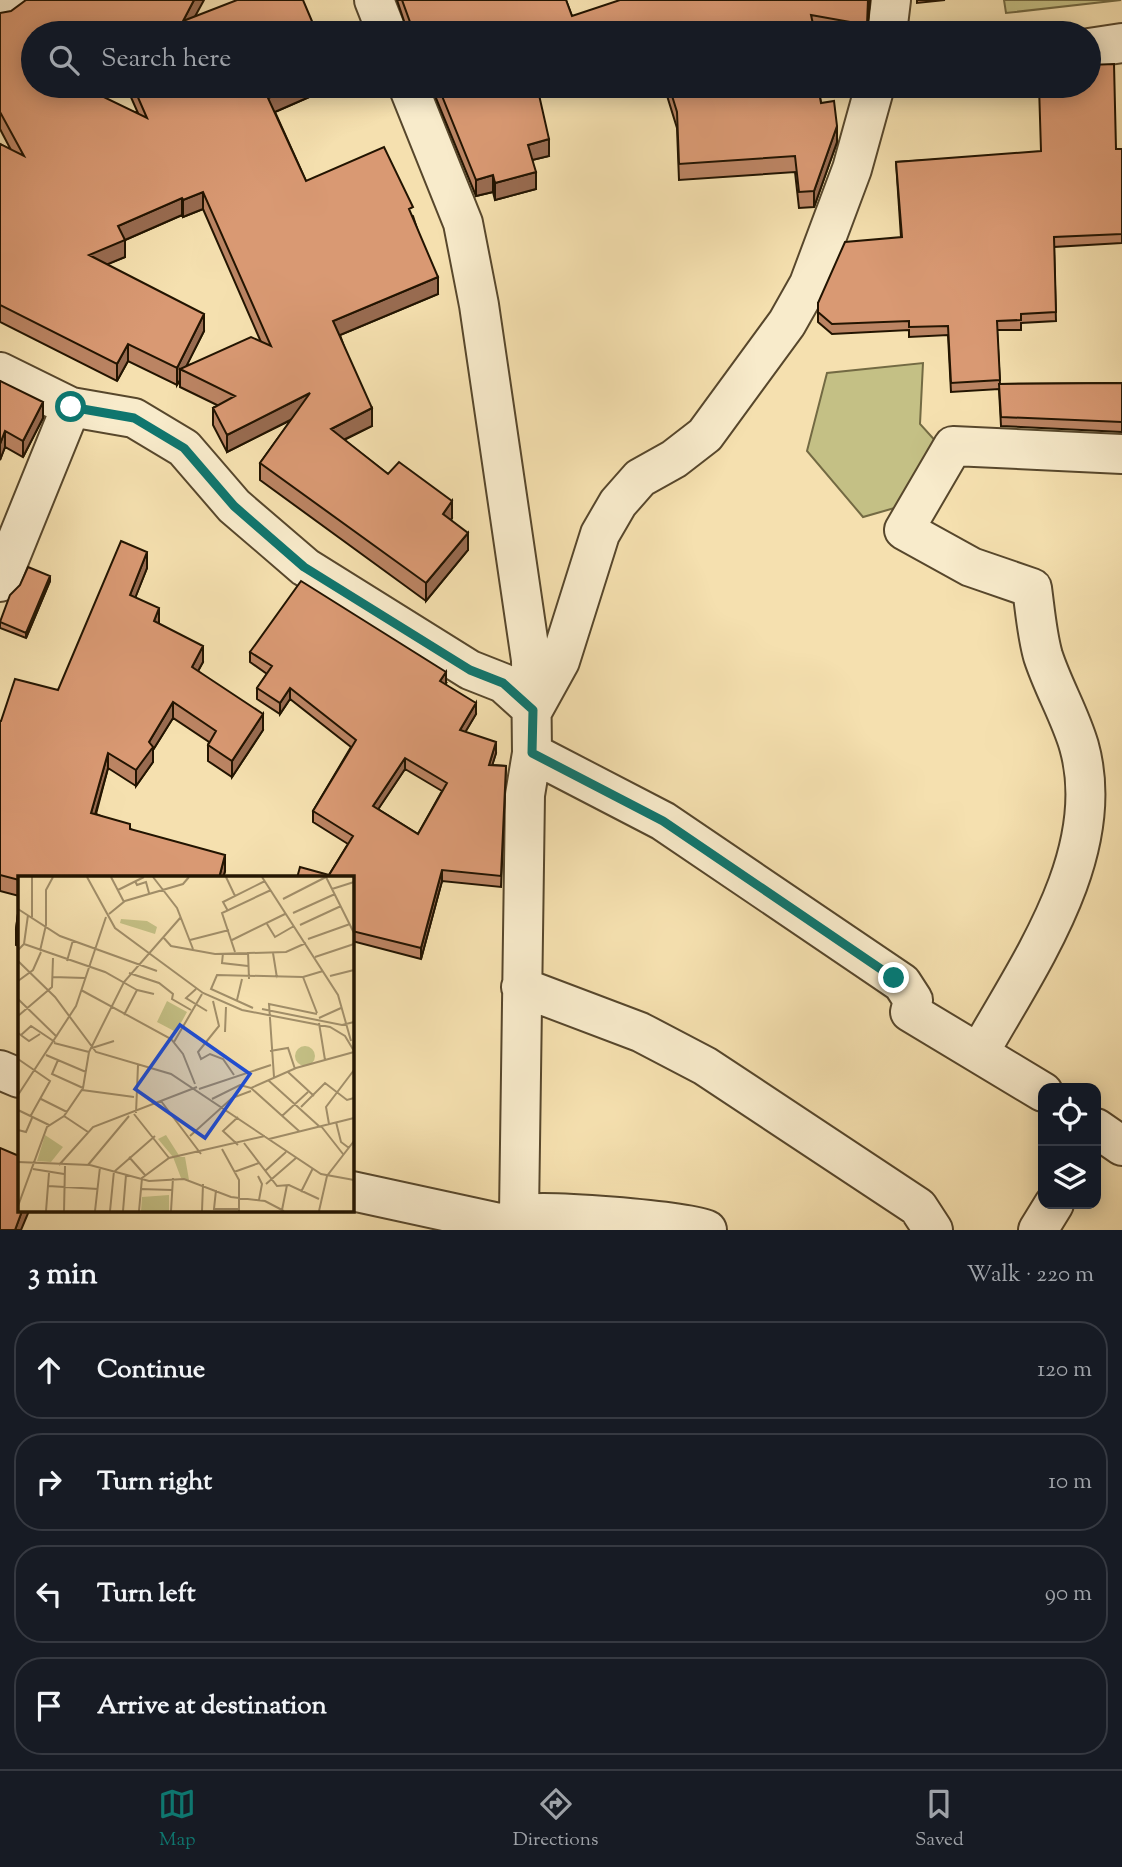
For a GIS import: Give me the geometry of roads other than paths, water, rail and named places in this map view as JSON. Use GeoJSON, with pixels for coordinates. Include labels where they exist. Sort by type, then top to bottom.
{"type":"FeatureCollection","features":[{"type":"Feature","properties":{"kind":"street"},"geometry":{"type":"LineString","coordinates":[[0,9],[16,0]]}},
{"type":"Feature","properties":{"kind":"street"},"geometry":{"type":"LineString","coordinates":[[374,0],[382,21]]}},
{"type":"Feature","properties":{"kind":"street"},"geometry":{"type":"LineString","coordinates":[[888,21],[891,0]]}},
{"type":"Feature","properties":{"kind":"street"},"geometry":{"type":"LineString","coordinates":[[1101,46],[1122,43]]}},
{"type":"Feature","properties":{"kind":"street"},"geometry":{"type":"LineString","coordinates":[[413,98],[463,223],[479,305],[531,660],[532,753],[525,795],[520,987],[521,1222]]}},
{"type":"Feature","properties":{"kind":"street"},"geometry":{"type":"LineString","coordinates":[[533,710],[559,661],[600,534],[618,503],[640,478],[674,459],[705,435],[787,323],[809,284],[852,169],[872,98]]}},
{"type":"Feature","properties":{"kind":"street"},"geometry":{"type":"LineString","coordinates":[[0,372],[71,407],[134,418],[184,448],[234,506],[304,567],[470,670],[503,683],[533,710]]}},
{"type":"Feature","properties":{"kind":"street"},"geometry":{"type":"LineString","coordinates":[[0,582],[71,407]]}},
{"type":"Feature","properties":{"kind":"street"},"geometry":{"type":"LineString","coordinates":[[979,1053],[1047,934],[1068,889],[1077,861],[1086,788],[1079,747],[1043,655],[1031,588],[971,566],[904,530],[953,446],[1122,454]]}},
{"type":"Feature","properties":{"kind":"street"},"geometry":{"type":"LineString","coordinates":[[532,753],[663,821],[902,983],[913,1000],[909,1012],[1038,1089]]}},
{"type":"Feature","properties":{"kind":"street"},"geometry":{"type":"LineString","coordinates":[[520,987],[640,1032],[705,1066],[918,1207],[933,1230]]}},
{"type":"Feature","properties":{"kind":"street"},"geometry":{"type":"LineString","coordinates":[[0,1070],[18,1077]]}},
{"type":"Feature","properties":{"kind":"street"},"geometry":{"type":"LineString","coordinates":[[354,1191],[504,1224],[614,1217],[695,1224],[707,1230]]}},
{"type":"Feature","properties":{"kind":"street"},"geometry":{"type":"LineString","coordinates":[[1038,1230],[1051,1209]]}}]}
